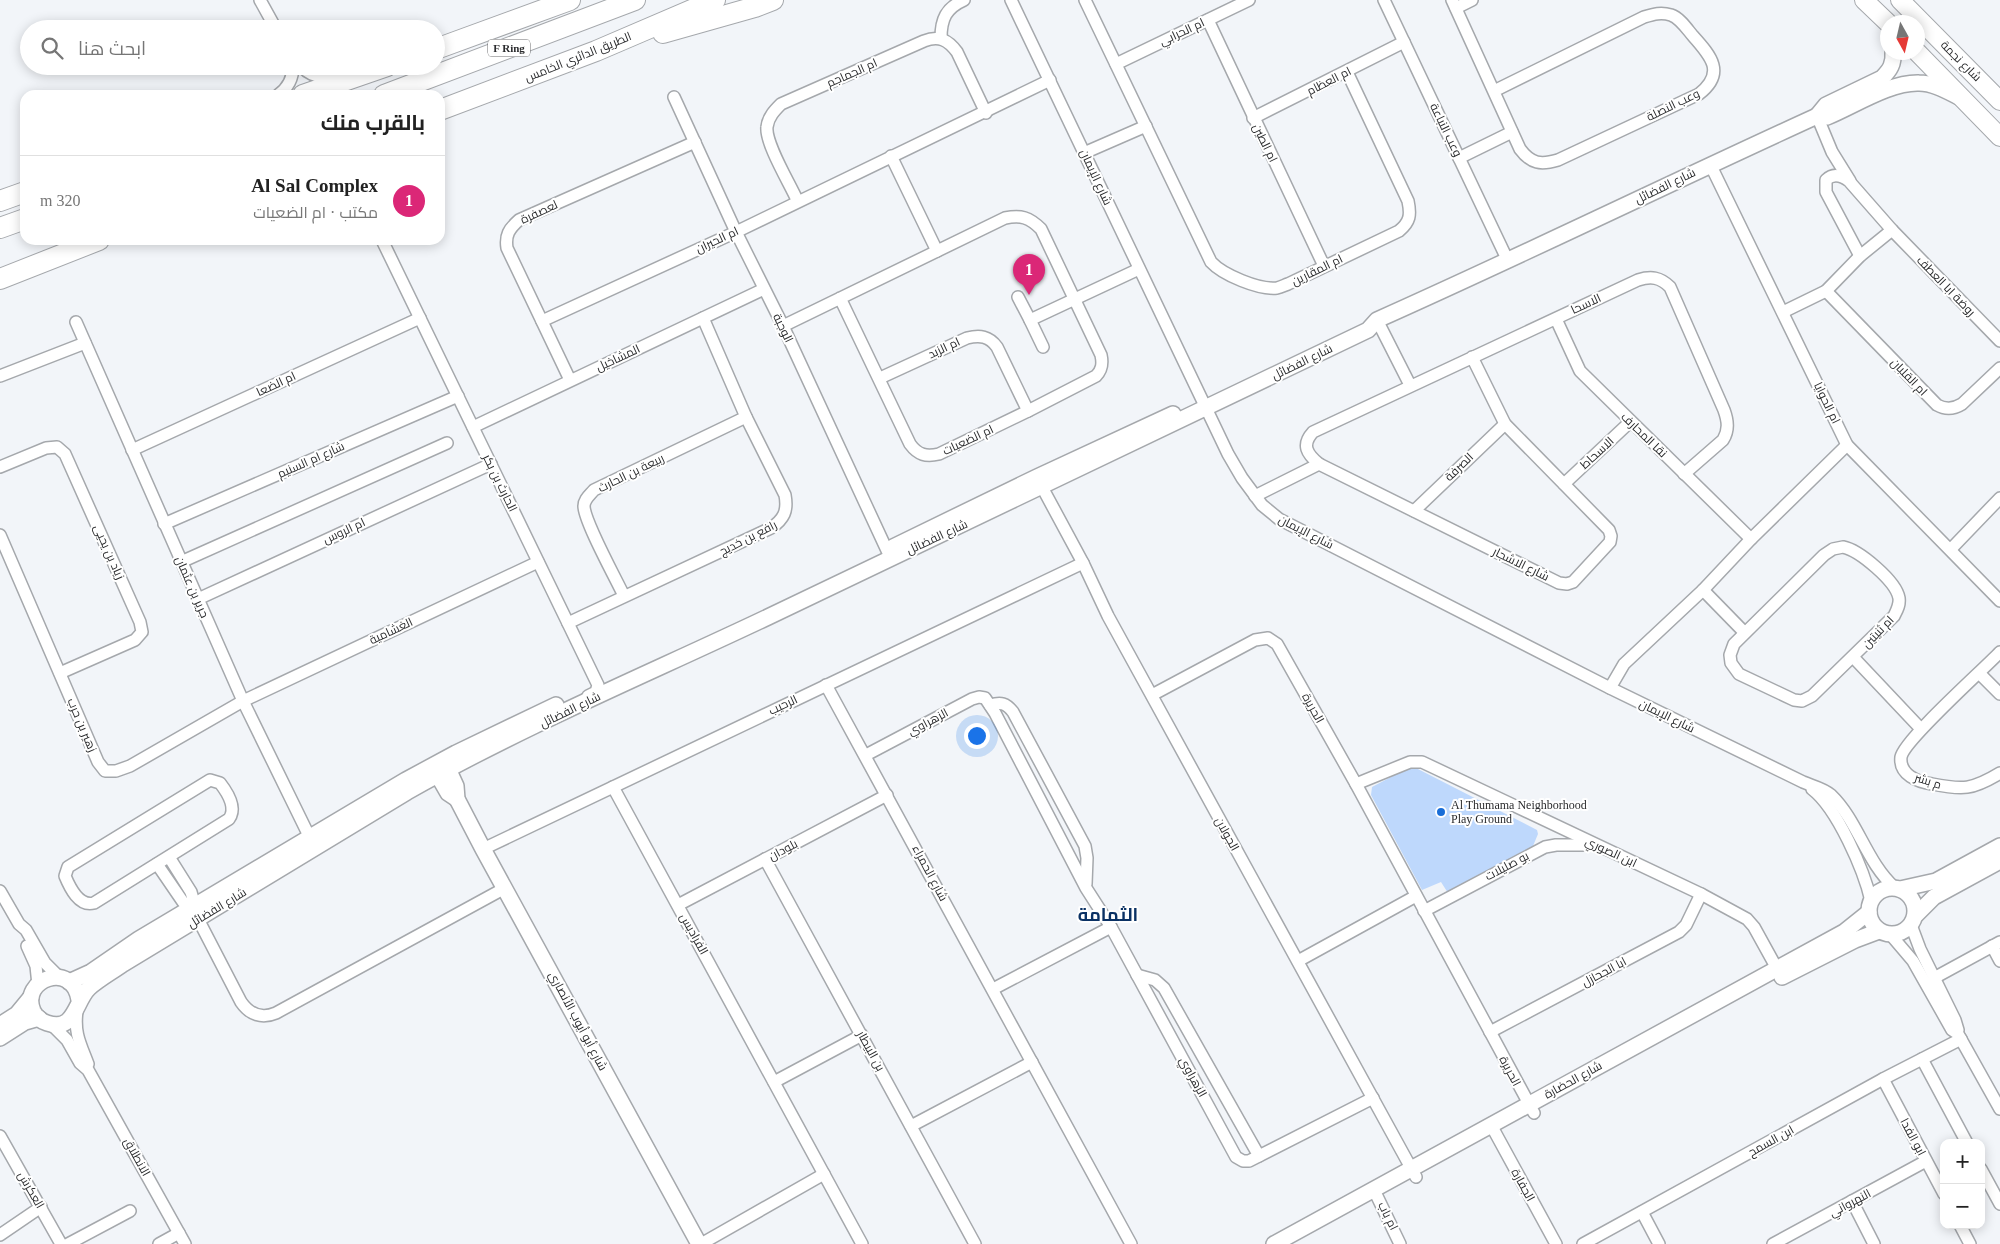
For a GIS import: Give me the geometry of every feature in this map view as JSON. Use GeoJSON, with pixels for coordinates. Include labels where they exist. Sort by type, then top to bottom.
{"type":"FeatureCollection","features":[{"type":"Feature","properties":{"kind":"highway"},"geometry":{"type":"LineString","coordinates":[[445,46],[570,0]]}},
{"type":"Feature","properties":{"kind":"highway","name":"F Ring"},"geometry":{"type":"LineString","coordinates":[[445,72],[635,0]]}},
{"type":"Feature","properties":{"kind":"highway","name":"الطريق الدائري الخامس"},"geometry":{"type":"LineString","coordinates":[[445,108],[596,51],[715,0]]}},
{"type":"Feature","properties":{"kind":"highway"},"geometry":{"type":"LineString","coordinates":[[596,51],[755,7],[773,0]]}},
{"type":"Feature","properties":{"kind":"highway"},"geometry":{"type":"LineString","coordinates":[[317,90],[361,75]]}},
{"type":"Feature","properties":{"kind":"highway","name":"F Ring"},"geometry":{"type":"LineString","coordinates":[[397,90],[437,75]]}},
{"type":"Feature","properties":{"kind":"highway"},"geometry":{"type":"LineString","coordinates":[[0,201],[20,194]]}},
{"type":"Feature","properties":{"kind":"highway"},"geometry":{"type":"LineString","coordinates":[[0,228],[20,221]]}},
{"type":"Feature","properties":{"kind":"highway"},"geometry":{"type":"LineString","coordinates":[[0,265],[61,245]]}},
{"type":"Feature","properties":{"kind":"highway"},"geometry":{"type":"LineString","coordinates":[[0,279],[86,245]]}},
{"type":"Feature","properties":{"kind":"main road"},"geometry":{"type":"LineString","coordinates":[[1864,0],[1880,18]]}},
{"type":"Feature","properties":{"kind":"main road","name":"شارع نجمة"},"geometry":{"type":"LineString","coordinates":[[1900,0],[2000,101]]}},
{"type":"Feature","properties":{"kind":"main road","name":"شارع نجمة"},"geometry":{"type":"LineString","coordinates":[[1924,60],[2000,137]]}},
{"type":"Feature","properties":{"kind":"street"},"geometry":{"type":"LineString","coordinates":[[260,0],[271,20]]}},
{"type":"Feature","properties":{"kind":"street"},"geometry":{"type":"LineString","coordinates":[[964,0],[945,12],[941,26],[941,38],[950,43],[957,52],[986,113]]}},
{"type":"Feature","properties":{"kind":"street","name":"شارع الإيمان"},"geometry":{"type":"LineString","coordinates":[[1011,0],[1203,405],[1242,478],[1270,513],[1610,688],[1803,782],[1820,788],[1830,795],[1842,809],[1876,867],[1898,889]]}},
{"type":"Feature","properties":{"kind":"street","name":"ام المقارين"},"geometry":{"type":"LineString","coordinates":[[1085,0],[1207,254],[1216,268],[1223,273],[1265,288],[1278,288],[1399,231],[1406,226],[1410,219],[1408,201],[1346,72]]}},
{"type":"Feature","properties":{"kind":"street","name":"ام الحرابي"},"geometry":{"type":"LineString","coordinates":[[1116,64],[1249,0]]}},
{"type":"Feature","properties":{"kind":"street","name":"وعب النباعة"},"geometry":{"type":"LineString","coordinates":[[1384,0],[1508,261]]}},
{"type":"Feature","properties":{"kind":"street"},"geometry":{"type":"LineString","coordinates":[[1454,4],[1472,0]]}},
{"type":"Feature","properties":{"kind":"street","name":"وعب النصلة"},"geometry":{"type":"LineString","coordinates":[[1454,4],[1512,132],[1526,157],[1535,163],[1545,164],[1558,160],[1699,94],[1708,87],[1714,70],[1712,60],[1677,18],[1661,13],[1644,18],[1494,91]]}},
{"type":"Feature","properties":{"kind":"street","name":"ام الطين"},"geometry":{"type":"LineString","coordinates":[[1208,20],[1324,266]]}},
{"type":"Feature","properties":{"kind":"street","name":"ام الجماجم"},"geometry":{"type":"LineString","coordinates":[[797,200],[769,142],[766,127],[771,115],[781,104],[924,41],[932,38],[941,38]]}},
{"type":"Feature","properties":{"kind":"street","name":"ام العظام"},"geometry":{"type":"LineString","coordinates":[[1253,118],[1404,42]]}},
{"type":"Feature","properties":{"kind":"street","name":"شارع الفضائل"},"geometry":{"type":"LineString","coordinates":[[137,946],[440,767],[564,712],[889,554],[1042,488],[1150,436],[1153,429],[1192,410],[1368,330],[1378,320],[1508,261],[1710,164],[1817,116],[1826,105],[1882,78],[1889,71],[1893,60]]}},
{"type":"Feature","properties":{"kind":"street"},"geometry":{"type":"LineString","coordinates":[[283,90],[288,85],[292,75]]}},
{"type":"Feature","properties":{"kind":"street"},"geometry":{"type":"LineString","coordinates":[[314,75],[326,78],[336,75]]}},
{"type":"Feature","properties":{"kind":"street","name":"ام الحيران"},"geometry":{"type":"LineString","coordinates":[[542,321],[736,232],[797,200],[986,113],[1050,80]]}},
{"type":"Feature","properties":{"kind":"street","name":"شارع الفضائل"},"geometry":{"type":"LineString","coordinates":[[1817,116],[1827,117],[1890,89],[1912,83],[1930,84],[1963,99]]}},
{"type":"Feature","properties":{"kind":"street","name":"الوجبة"},"geometry":{"type":"LineString","coordinates":[[674,97],[889,554]]}},
{"type":"Feature","properties":{"kind":"street","name":"روضة ابا العطف"},"geometry":{"type":"LineString","coordinates":[[1817,116],[1832,152],[1852,184],[1892,230],[2000,341]]}},
{"type":"Feature","properties":{"kind":"street"},"geometry":{"type":"LineString","coordinates":[[1084,153],[1146,126]]}},
{"type":"Feature","properties":{"kind":"street"},"geometry":{"type":"LineString","coordinates":[[1459,158],[1512,132]]}},
{"type":"Feature","properties":{"kind":"street","name":"لعصفرة"},"geometry":{"type":"LineString","coordinates":[[570,380],[506,248],[506,239],[511,227],[519,220],[695,142]]}},
{"type":"Feature","properties":{"kind":"street"},"geometry":{"type":"LineString","coordinates":[[891,156],[937,251]]}},
{"type":"Feature","properties":{"kind":"street","name":"ام الحوايا"},"geometry":{"type":"LineString","coordinates":[[1710,164],[1847,445],[2000,601]]}},
{"type":"Feature","properties":{"kind":"street"},"geometry":{"type":"LineString","coordinates":[[1852,184],[1845,177],[1834,175],[1826,180],[1824,187],[1860,256]]}},
{"type":"Feature","properties":{"kind":"street","name":"ام الضعيات"},"geometry":{"type":"LineString","coordinates":[[783,326],[840,298],[1005,218],[1026,217],[1040,229],[1076,298],[1101,355],[1100,372],[1096,376],[1028,412],[939,454],[931,456],[921,454],[910,444],[840,298]]}},
{"type":"Feature","properties":{"kind":"street"},"geometry":{"type":"LineString","coordinates":[[1783,312],[1826,291],[1860,256],[1892,230]]}},
{"type":"Feature","properties":{"kind":"street","name":"الحارث بن بكر"},"geometry":{"type":"LineString","coordinates":[[384,245],[598,685]]}},
{"type":"Feature","properties":{"kind":"street"},"geometry":{"type":"LineString","coordinates":[[1030,320],[1139,269]]}},
{"type":"Feature","properties":{"kind":"street","name":"الاسحا"},"geometry":{"type":"LineString","coordinates":[[1319,464],[1311,458],[1308,451],[1307,439],[1313,432],[1410,385],[1647,277],[1664,281],[1670,287],[1724,410],[1728,424],[1727,434],[1723,440],[1684,474]]}},
{"type":"Feature","properties":{"kind":"street","name":"المشاخيل"},"geometry":{"type":"LineString","coordinates":[[473,427],[764,289]]}},
{"type":"Feature","properties":{"kind":"street","name":"ام القلبان"},"geometry":{"type":"LineString","coordinates":[[1826,291],[1937,405],[1944,408],[1956,408],[2000,368]]}},
{"type":"Feature","properties":{"kind":"street"},"geometry":{"type":"LineString","coordinates":[[1018,297],[1043,346]]}},
{"type":"Feature","properties":{"kind":"street","name":"ام الضعا"},"geometry":{"type":"LineString","coordinates":[[132,450],[420,318]]}},
{"type":"Feature","properties":{"kind":"street","name":"رافع بن خديج"},"geometry":{"type":"LineString","coordinates":[[568,624],[771,528],[781,522],[786,513],[787,504],[784,495],[746,417],[703,318]]}},
{"type":"Feature","properties":{"kind":"street","name":"نقا المحارف"},"geometry":{"type":"LineString","coordinates":[[1556,318],[1574,362],[1580,371],[1751,539]]}},
{"type":"Feature","properties":{"kind":"street"},"geometry":{"type":"LineString","coordinates":[[440,767],[598,685],[889,554],[1078,458],[1203,405],[1260,372],[1363,321],[1378,320],[1410,385]]}},
{"type":"Feature","properties":{"kind":"street","name":"جرير بن عثمان"},"geometry":{"type":"LineString","coordinates":[[76,322],[181,562],[244,701],[312,843]]}},
{"type":"Feature","properties":{"kind":"street","name":"ام الزبد"},"geometry":{"type":"LineString","coordinates":[[880,378],[967,338],[985,337],[992,340],[997,347],[1028,412]]}},
{"type":"Feature","properties":{"kind":"street"},"geometry":{"type":"LineString","coordinates":[[0,376],[85,343]]}},
{"type":"Feature","properties":{"kind":"street","name":"شارع الاشجار"},"geometry":{"type":"LineString","coordinates":[[1319,464],[1559,582],[1567,584],[1573,582],[1610,542],[1609,530],[1505,424],[1472,357]]}},
{"type":"Feature","properties":{"kind":"street","name":"شارع ام السنيم"},"geometry":{"type":"LineString","coordinates":[[164,524],[458,396]]}},
{"type":"Feature","properties":{"kind":"street","name":"ربيعة بن الحارث"},"geometry":{"type":"LineString","coordinates":[[624,596],[586,518],[584,504],[588,497],[594,490],[746,417]]}},
{"type":"Feature","properties":{"kind":"street","name":"الاسحاط"},"geometry":{"type":"LineString","coordinates":[[1564,484],[1630,422]]}},
{"type":"Feature","properties":{"kind":"street","name":"الصرفة"},"geometry":{"type":"LineString","coordinates":[[1414,511],[1505,424]]}},
{"type":"Feature","properties":{"kind":"street"},"geometry":{"type":"LineString","coordinates":[[181,562],[447,443]]}},
{"type":"Feature","properties":{"kind":"street"},"geometry":{"type":"LineString","coordinates":[[1610,688],[1624,664],[1703,590],[1751,539],[1847,445]]}},
{"type":"Feature","properties":{"kind":"street","name":"زياد بن يحيى"},"geometry":{"type":"LineString","coordinates":[[0,467],[46,448],[57,447],[65,454],[140,622],[142,632],[135,640],[60,673]]}},
{"type":"Feature","properties":{"kind":"street"},"geometry":{"type":"LineString","coordinates":[[1042,488],[1043,480],[1074,464],[1078,458]]}},
{"type":"Feature","properties":{"kind":"street","name":"ام الروس"},"geometry":{"type":"LineString","coordinates":[[198,599],[491,464]]}},
{"type":"Feature","properties":{"kind":"street"},"geometry":{"type":"LineString","coordinates":[[1255,496],[1319,464]]}},
{"type":"Feature","properties":{"kind":"street","name":"الجولان"},"geometry":{"type":"LineString","coordinates":[[1042,488],[1083,563],[1108,616],[1414,1173]]}},
{"type":"Feature","properties":{"kind":"street"},"geometry":{"type":"LineString","coordinates":[[1951,549],[2000,498]]}},
{"type":"Feature","properties":{"kind":"street","name":"زهير بن حرب"},"geometry":{"type":"LineString","coordinates":[[0,535],[98,762],[105,771],[116,771],[130,766],[244,701]]}},
{"type":"Feature","properties":{"kind":"street","name":"ام ثنيتين"},"geometry":{"type":"LineString","coordinates":[[1843,546],[1862,555],[1894,586],[1899,599],[1898,609],[1894,616],[1853,658],[1812,696],[1802,701],[1794,700],[1739,674],[1734,670],[1731,663],[1731,648],[1744,632],[1824,555],[1833,549],[1843,546]]}},
{"type":"Feature","properties":{"kind":"street","name":"الغشامية"},"geometry":{"type":"LineString","coordinates":[[244,701],[538,562]]}},
{"type":"Feature","properties":{"kind":"street","name":"الرحيب"},"geometry":{"type":"LineString","coordinates":[[483,848],[1083,563]]}},
{"type":"Feature","properties":{"kind":"street"},"geometry":{"type":"LineString","coordinates":[[1703,590],[1744,632]]}},
{"type":"Feature","properties":{"kind":"street","name":"الحريرة"},"geometry":{"type":"LineString","coordinates":[[1152,695],[1255,640],[1268,638],[1277,644],[1356,784],[1531,1109]]}},
{"type":"Feature","properties":{"kind":"street","name":"م بشر"},"geometry":{"type":"LineString","coordinates":[[2000,652],[1980,674],[1922,729],[1903,751],[1901,758],[1906,773],[1914,779],[1929,784],[1965,789],[1983,783],[2000,773]]}},
{"type":"Feature","properties":{"kind":"street"},"geometry":{"type":"LineString","coordinates":[[1853,658],[1922,729]]}},
{"type":"Feature","properties":{"kind":"street"},"geometry":{"type":"LineString","coordinates":[[1980,674],[2000,694]]}},
{"type":"Feature","properties":{"kind":"street"},"geometry":{"type":"LineString","coordinates":[[564,712],[572,704],[594,693],[598,685]]}},
{"type":"Feature","properties":{"kind":"street","name":"شارع الحمراء"},"geometry":{"type":"LineString","coordinates":[[826,685],[866,755],[1131,1244]]}},
{"type":"Feature","properties":{"kind":"street","name":"الزهراوي"},"geometry":{"type":"LineString","coordinates":[[866,755],[972,699],[985,698],[1086,888],[1111,927],[1236,1157],[1243,1161],[1249,1161],[1372,1098]]}},
{"type":"Feature","properties":{"kind":"street","name":"الزهراوي"},"geometry":{"type":"LineString","coordinates":[[990,705],[1000,702],[1007,705],[1014,712],[1086,846],[1086,888]]}},
{"type":"Feature","properties":{"kind":"street","name":"ابن الصوري"},"geometry":{"type":"LineString","coordinates":[[1356,784],[1410,762],[1422,762],[1700,894],[1747,919],[1754,927],[1779,973]]}},
{"type":"Feature","properties":{"kind":"street","name":"شارع أبو أيوب الأنصاري"},"geometry":{"type":"LineString","coordinates":[[440,767],[456,786],[457,799],[483,848],[700,1244]]}},
{"type":"Feature","properties":{"kind":"street"},"geometry":{"type":"LineString","coordinates":[[210,780],[220,783],[233,807],[232,816],[226,822],[169,857],[91,904],[80,901],[65,876],[68,867],[204,782],[210,780]]}},
{"type":"Feature","properties":{"kind":"street","name":"شارع الإيمان"},"geometry":{"type":"LineString","coordinates":[[1803,782],[1826,802],[1862,869],[1870,906]]}},
{"type":"Feature","properties":{"kind":"street","name":"الفراديس"},"geometry":{"type":"LineString","coordinates":[[613,787],[862,1244]]}},
{"type":"Feature","properties":{"kind":"street","name":"بلودان"},"geometry":{"type":"LineString","coordinates":[[678,906],[887,795]]}},
{"type":"Feature","properties":{"kind":"street","name":"بو صليلات"},"geometry":{"type":"LineString","coordinates":[[1424,911],[1545,847],[1596,844]]}},
{"type":"Feature","properties":{"kind":"street"},"geometry":{"type":"LineString","coordinates":[[1960,1036],[1952,1030],[1913,961],[1872,922],[1870,906],[1884,890],[1936,881],[2000,846]]}},
{"type":"Feature","properties":{"kind":"street"},"geometry":{"type":"LineString","coordinates":[[169,857],[191,892],[194,899],[195,913]]}},
{"type":"Feature","properties":{"kind":"street","name":"بن البيطار"},"geometry":{"type":"LineString","coordinates":[[765,859],[975,1244]]}},
{"type":"Feature","properties":{"kind":"street"},"geometry":{"type":"LineString","coordinates":[[1885,933],[1902,933],[1934,897],[2000,861]]}},
{"type":"Feature","properties":{"kind":"street"},"geometry":{"type":"LineString","coordinates":[[157,864],[183,902],[195,913],[241,1002],[250,1012],[263,1016],[276,1013],[505,888]]}},
{"type":"Feature","properties":{"kind":"street"},"geometry":{"type":"LineString","coordinates":[[1898,889],[1905,892],[1913,900],[1916,911],[1913,921],[1934,978],[1959,1027],[1960,1036],[2000,1109]]}},
{"type":"Feature","properties":{"kind":"street"},"geometry":{"type":"LineString","coordinates":[[0,891],[19,924],[19,932],[36,966],[32,1008],[45,1021]]}},
{"type":"Feature","properties":{"kind":"street","name":"ابا الجحازل"},"geometry":{"type":"LineString","coordinates":[[1490,1032],[1679,932],[1686,925],[1700,894]]}},
{"type":"Feature","properties":{"kind":"street"},"geometry":{"type":"LineString","coordinates":[[1298,961],[1416,896]]}},
{"type":"Feature","properties":{"kind":"street","name":"شارع الحضارة"},"geometry":{"type":"LineString","coordinates":[[1294,1244],[1376,1194],[1779,973],[1852,927],[1870,906]]}},
{"type":"Feature","properties":{"kind":"street"},"geometry":{"type":"LineString","coordinates":[[19,924],[25,927],[45,964],[76,990],[78,1006]]}},
{"type":"Feature","properties":{"kind":"street"},"geometry":{"type":"LineString","coordinates":[[993,989],[1111,927]]}},
{"type":"Feature","properties":{"kind":"street","name":"شارع الحضارة"},"geometry":{"type":"LineString","coordinates":[[1779,973],[1855,940],[1885,933]]}},
{"type":"Feature","properties":{"kind":"street"},"geometry":{"type":"LineString","coordinates":[[1934,978],[1996,944],[2000,961]]}},
{"type":"Feature","properties":{"kind":"street"},"geometry":{"type":"LineString","coordinates":[[0,1026],[17,1014],[34,991],[47,978],[64,980],[91,972],[137,946]]}},
{"type":"Feature","properties":{"kind":"street"},"geometry":{"type":"LineString","coordinates":[[0,1038],[26,1022],[64,1023],[72,1018],[93,985],[137,946]]}},
{"type":"Feature","properties":{"kind":"street","name":"الزهراوي"},"geometry":{"type":"LineString","coordinates":[[1137,975],[1155,980],[1164,988],[1259,1156]]}},
{"type":"Feature","properties":{"kind":"street","name":"الانطلاق"},"geometry":{"type":"LineString","coordinates":[[78,1006],[75,1022],[77,1037],[88,1062],[88,1070]]}},
{"type":"Feature","properties":{"kind":"street","name":"الانطلاق"},"geometry":{"type":"LineString","coordinates":[[45,1021],[67,1040],[80,1063],[88,1070],[185,1244]]}},
{"type":"Feature","properties":{"kind":"street"},"geometry":{"type":"LineString","coordinates":[[774,1082],[862,1035]]}},
{"type":"Feature","properties":{"kind":"street","name":"ابن السمح"},"geometry":{"type":"LineString","coordinates":[[1583,1244],[1922,1059],[1960,1036]]}},
{"type":"Feature","properties":{"kind":"street"},"geometry":{"type":"LineString","coordinates":[[1922,1059],[1965,1139]]}},
{"type":"Feature","properties":{"kind":"street"},"geometry":{"type":"LineString","coordinates":[[911,1126],[1032,1062]]}},
{"type":"Feature","properties":{"kind":"street","name":"ابو الفدا"},"geometry":{"type":"LineString","coordinates":[[1883,1079],[1940,1187]]}},
{"type":"Feature","properties":{"kind":"street","name":"الجفارة"},"geometry":{"type":"LineString","coordinates":[[1493,1130],[1556,1244]]}},
{"type":"Feature","properties":{"kind":"street","name":"العكرش"},"geometry":{"type":"LineString","coordinates":[[0,1136],[61,1244]]}},
{"type":"Feature","properties":{"kind":"street","name":"النهرواني"},"geometry":{"type":"LineString","coordinates":[[1773,1244],[1926,1161]]}},
{"type":"Feature","properties":{"kind":"street"},"geometry":{"type":"LineString","coordinates":[[700,1244],[824,1174]]}},
{"type":"Feature","properties":{"kind":"street"},"geometry":{"type":"LineString","coordinates":[[1985,1176],[2000,1204]]}},
{"type":"Feature","properties":{"kind":"street","name":"شارع الحضارة"},"geometry":{"type":"LineString","coordinates":[[1274,1244],[1376,1194]]}},
{"type":"Feature","properties":{"kind":"street","name":"ام باب"},"geometry":{"type":"LineString","coordinates":[[1376,1194],[1400,1244]]}},
{"type":"Feature","properties":{"kind":"street"},"geometry":{"type":"LineString","coordinates":[[1852,1201],[1874,1244]]}},
{"type":"Feature","properties":{"kind":"street"},"geometry":{"type":"LineString","coordinates":[[0,1235],[41,1207]]}},
{"type":"Feature","properties":{"kind":"street"},"geometry":{"type":"LineString","coordinates":[[68,1244],[130,1211]]}},
{"type":"Feature","properties":{"kind":"street"},"geometry":{"type":"LineString","coordinates":[[1642,1212],[1659,1244]]}},
{"type":"Feature","properties":{"kind":"street"},"geometry":{"type":"LineString","coordinates":[[1962,1229],[1970,1244]]}},
{"type":"Feature","properties":{"kind":"street"},"geometry":{"type":"LineString","coordinates":[[159,1244],[179,1233]]}},
{"type":"Feature","properties":{"kind":"shaded area","name":"Al Thumama Neighborhood Play Ground"},"geometry":{"type":"Polygon","coordinates":[[[1412,766],[1537,830],[1538,834],[1533,846],[1448,893],[1441,882],[1422,890],[1371,795],[1372,787],[1412,766]]]}},
{"type":"Feature","properties":{"kind":"place","name":"Al Sal Complex"},"geometry":{"type":"Point","coordinates":[1029,295]}},
{"type":"Feature","properties":{"kind":"place","name":"Al Thumama Neighborhood Play Ground"},"geometry":{"type":"Point","coordinates":[1441,812]}},
{"type":"Feature","properties":{"kind":"district","name":"الثمامة"},"geometry":{"type":"Point","coordinates":[1108,915]}}]}
